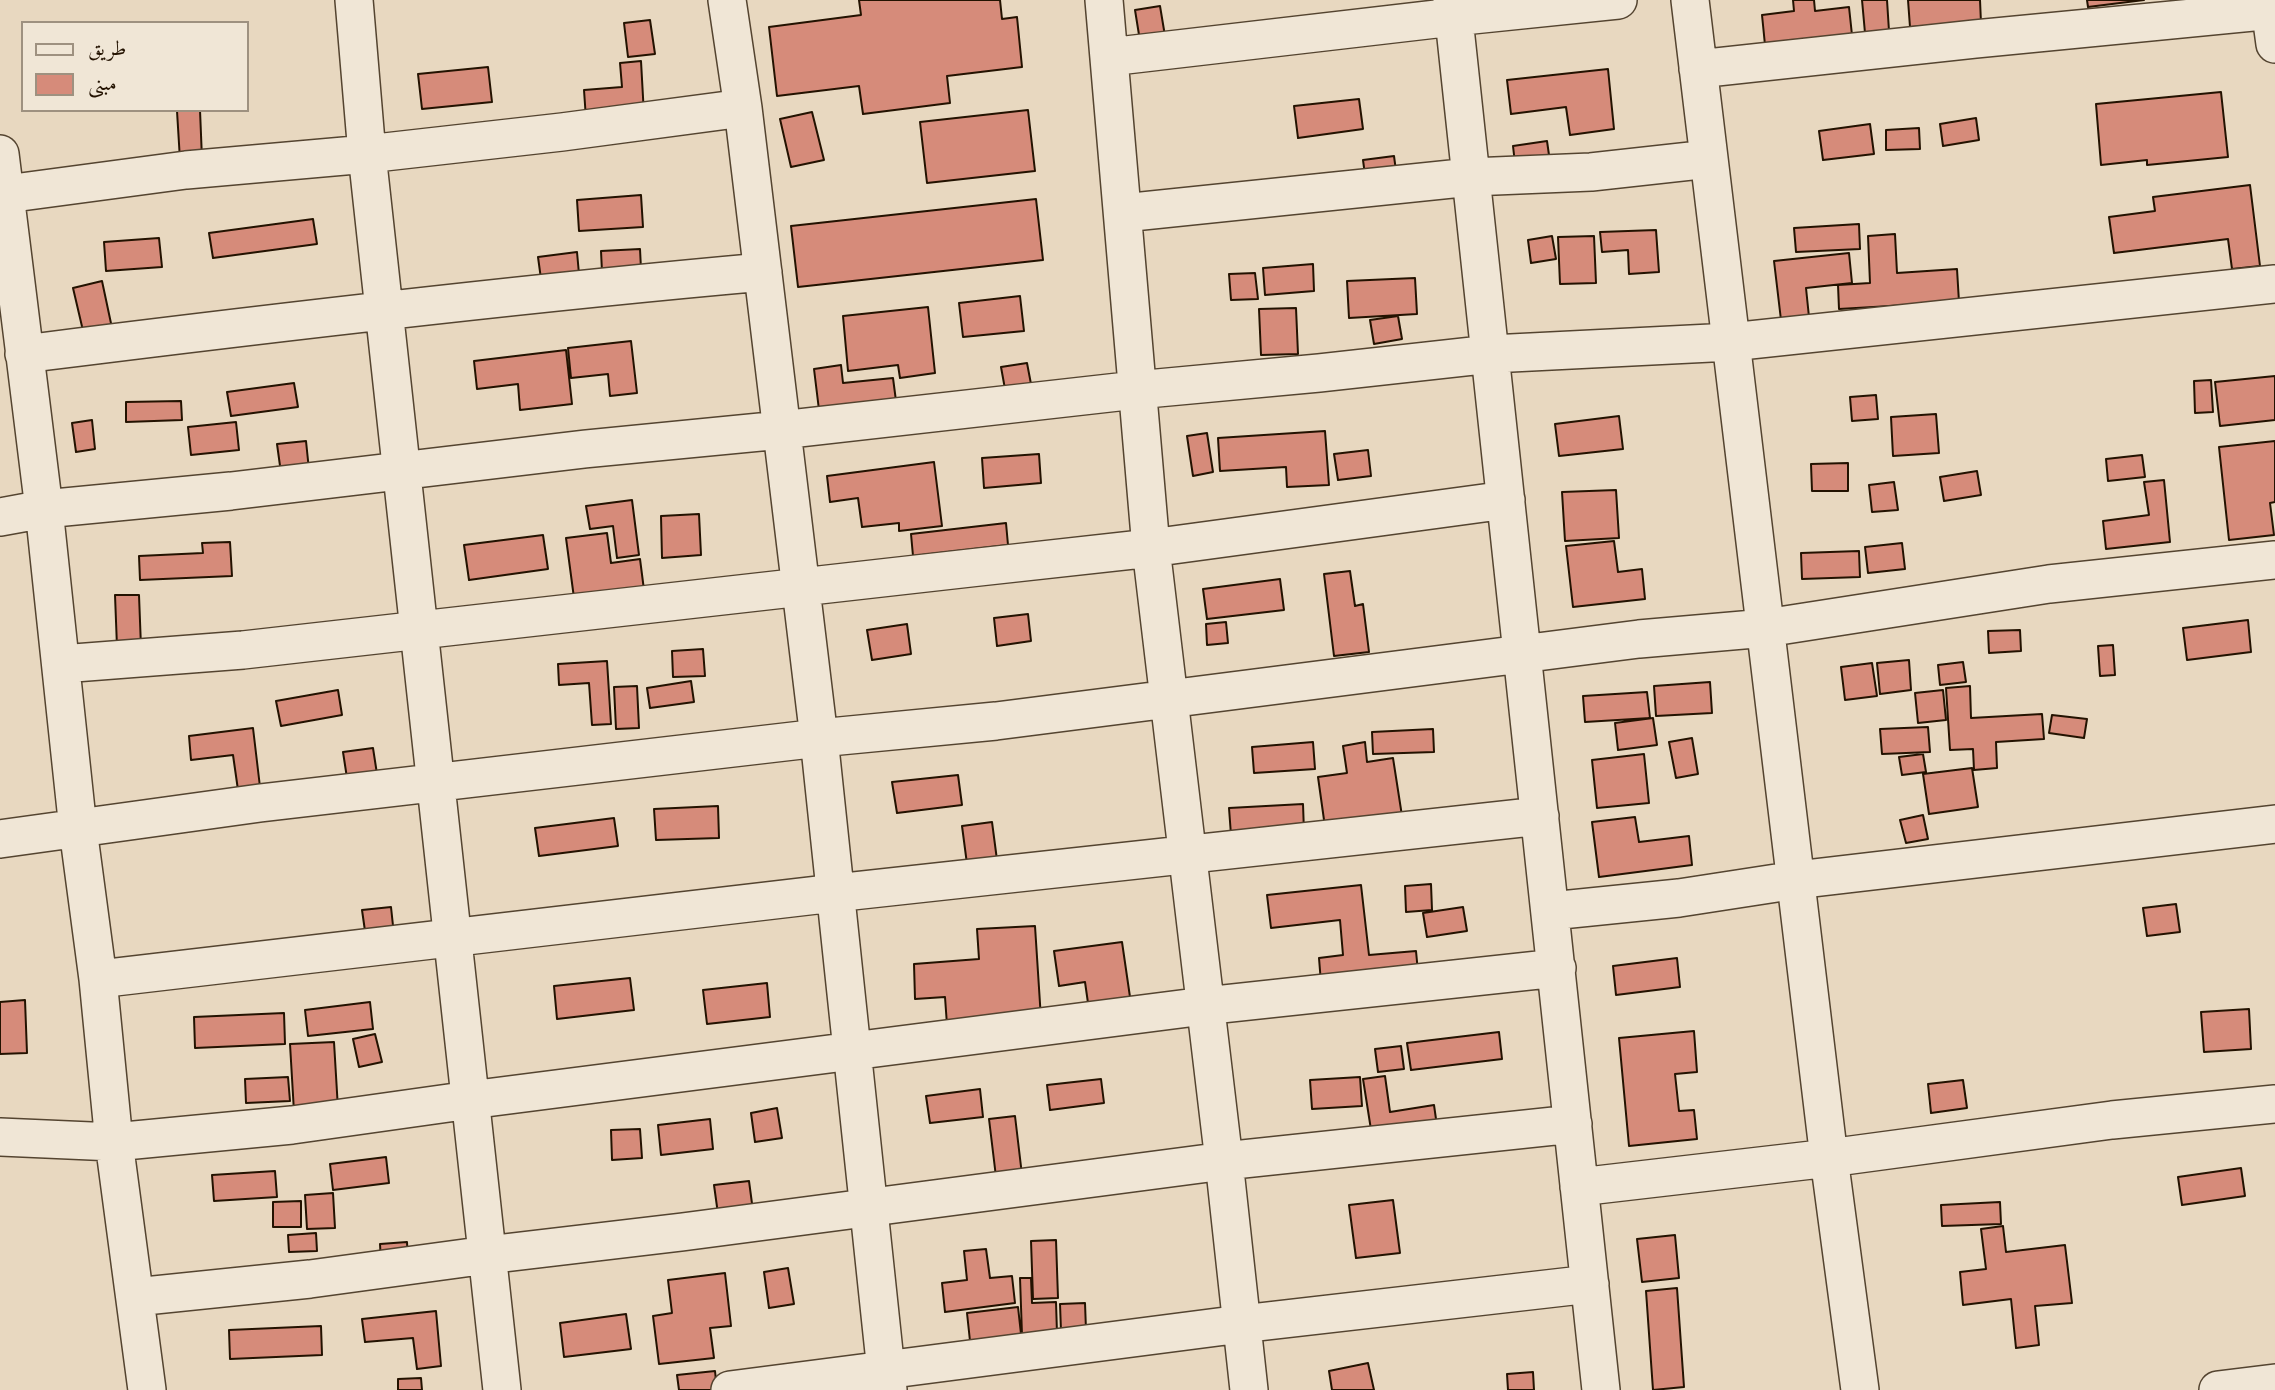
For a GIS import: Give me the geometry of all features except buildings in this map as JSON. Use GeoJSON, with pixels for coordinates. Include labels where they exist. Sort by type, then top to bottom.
{"type":"FeatureCollection","features":[{"type":"Feature","properties":{"kind":"street"},"geometry":{"type":"LineString","coordinates":[[354,0],[367,154],[502,1390]]}},
{"type":"Feature","properties":{"kind":"street"},"geometry":{"type":"LineString","coordinates":[[727,0],[743,108],[819,738],[887,1380]]}},
{"type":"Feature","properties":{"kind":"street"},"geometry":{"type":"LineString","coordinates":[[1104,0],[1151,548],[1249,1390]]}},
{"type":"Feature","properties":{"kind":"street"},"geometry":{"type":"LineString","coordinates":[[1109,57],[1453,8],[1618,0]]}},
{"type":"Feature","properties":{"kind":"street"},"geometry":{"type":"LineString","coordinates":[[1690,0],[1829,1158],[1860,1390]]}},
{"type":"Feature","properties":{"kind":"street"},"geometry":{"type":"LineString","coordinates":[[1453,8],[1601,1390]]}},
{"type":"Feature","properties":{"kind":"street"},"geometry":{"type":"LineString","coordinates":[[1698,69],[1975,39],[2272,16]]}},
{"type":"Feature","properties":{"kind":"street"},"geometry":{"type":"LineString","coordinates":[[6,194],[186,170],[367,154],[743,108]]}},
{"type":"Feature","properties":{"kind":"street"},"geometry":{"type":"LineString","coordinates":[[0,154],[44,509],[114,1142],[147,1390]]}},
{"type":"Feature","properties":{"kind":"street"},"geometry":{"type":"LineString","coordinates":[[1123,213],[1471,177],[1591,172],[1709,159]]}},
{"type":"Feature","properties":{"kind":"street"},"geometry":{"type":"LineString","coordinates":[[24,354],[384,309],[763,272]]}},
{"type":"Feature","properties":{"kind":"street"},"geometry":{"type":"LineString","coordinates":[[0,517],[44,509],[231,491],[585,449],[1136,390],[1491,354],[1731,342],[2275,284]]}},
{"type":"Feature","properties":{"kind":"street"},"geometry":{"type":"LineString","coordinates":[[61,664],[243,650],[1151,548],[1506,500]]}},
{"type":"Feature","properties":{"kind":"street"},"geometry":{"type":"LineString","coordinates":[[0,839],[260,803],[819,738],[996,721],[1639,639],[1766,628],[2049,584],[2275,560]]}},
{"type":"Feature","properties":{"kind":"street"},"geometry":{"type":"LineString","coordinates":[[98,979],[834,893],[1540,816]]}},
{"type":"Feature","properties":{"kind":"street"},"geometry":{"type":"LineString","coordinates":[[1551,911],[1679,898],[1796,880],[2275,824]]}},
{"type":"Feature","properties":{"kind":"street"},"geometry":{"type":"LineString","coordinates":[[0,1137],[114,1142],[292,1125],[1204,1006],[1557,968]]}},
{"type":"Feature","properties":{"kind":"street"},"geometry":{"type":"LineString","coordinates":[[1579,1187],[1829,1158],[2112,1120],[2275,1104]]}},
{"type":"Feature","properties":{"kind":"street"},"geometry":{"type":"LineString","coordinates":[[135,1297],[310,1279],[1224,1161],[1573,1124]]}},
{"type":"Feature","properties":{"kind":"street"},"geometry":{"type":"LineString","coordinates":[[730,1390],[887,1380],[1241,1324],[1590,1284]]}},
{"type":"Feature","properties":{"kind":"street"},"geometry":{"type":"LineString","coordinates":[[2218,1390],[2275,1383]]}}]}
